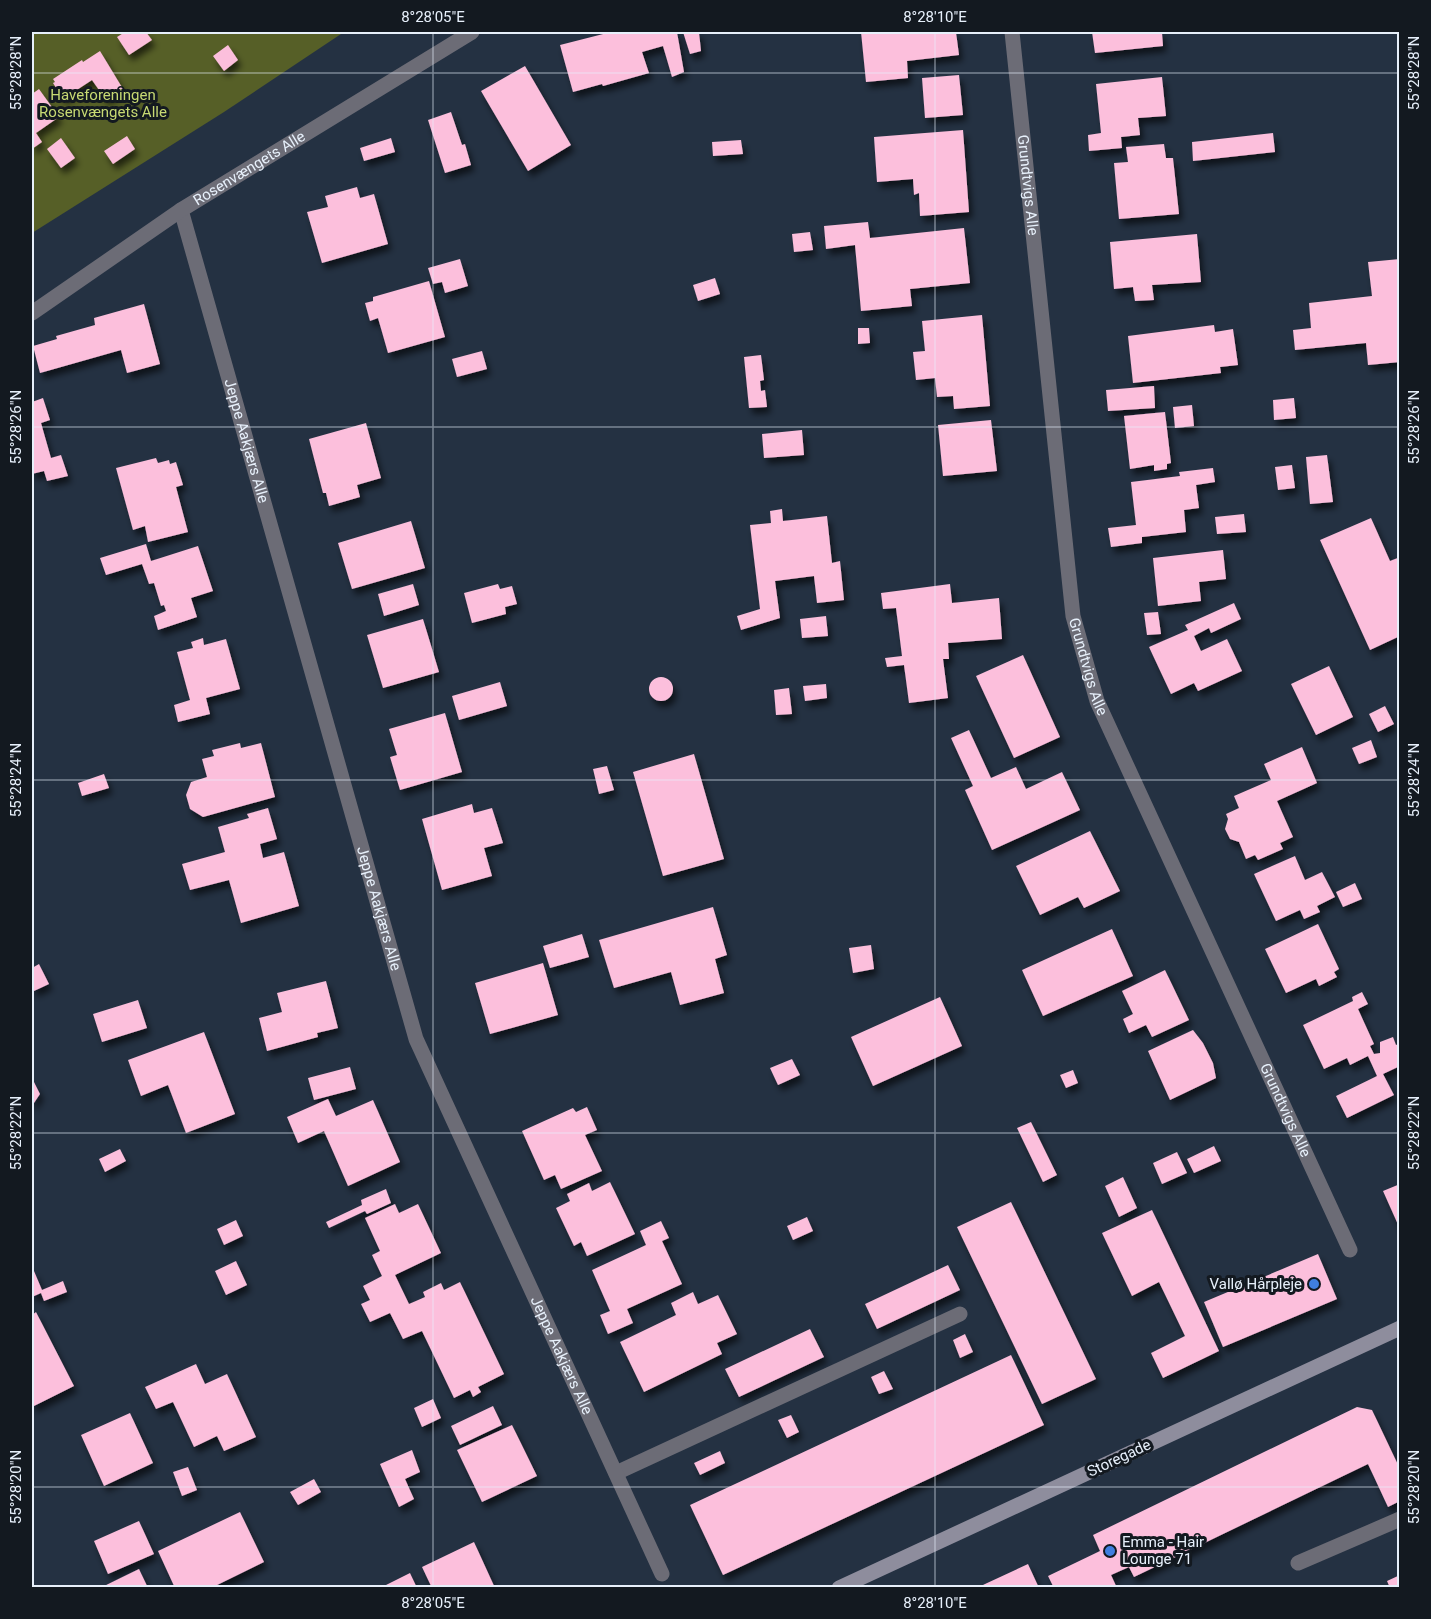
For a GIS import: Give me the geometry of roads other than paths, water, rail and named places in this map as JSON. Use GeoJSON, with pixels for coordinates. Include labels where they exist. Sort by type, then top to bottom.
{"type":"FeatureCollection","features":[{"type":"Feature","properties":{"kind":"street","name":"Rosenvængets Alle"},"geometry":{"type":"LineString","coordinates":[[32,313],[181,210],[472,32]]}},
{"type":"Feature","properties":{"kind":"street","name":"Grundtvigs Alle"},"geometry":{"type":"LineString","coordinates":[[1012,32],[1073,616],[1097,701],[1350,1250]]}},
{"type":"Feature","properties":{"kind":"street","name":"Jeppe Aakjærs Alle"},"geometry":{"type":"LineString","coordinates":[[181,210],[416,1039],[662,1574]]}},
{"type":"Feature","properties":{"kind":"street"},"geometry":{"type":"LineString","coordinates":[[616,1473],[960,1314]]}},
{"type":"Feature","properties":{"kind":"street","name":"Storegade"},"geometry":{"type":"LineString","coordinates":[[839,1587],[1400,1328]]}},
{"type":"Feature","properties":{"kind":"street"},"geometry":{"type":"LineString","coordinates":[[1298,1563],[1400,1519]]}},
{"type":"Feature","properties":{"kind":"place","name":"Vallø Hårpleje"},"geometry":{"type":"Point","coordinates":[1314,1284]}},
{"type":"Feature","properties":{"kind":"place","name":"Emma - Hair Lounge 71"},"geometry":{"type":"Point","coordinates":[1110,1551]}},
{"type":"Feature","properties":{"kind":"park label","name":"Haveforeningen Rosenvængets Alle"},"geometry":{"type":"Point","coordinates":[103,104]}}]}
